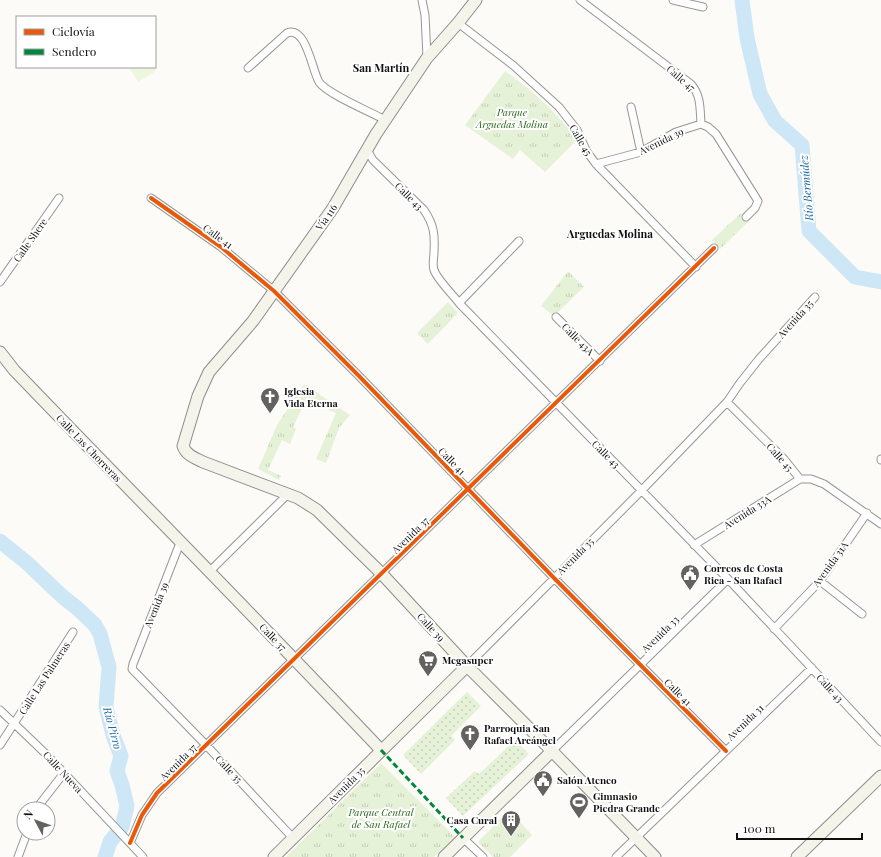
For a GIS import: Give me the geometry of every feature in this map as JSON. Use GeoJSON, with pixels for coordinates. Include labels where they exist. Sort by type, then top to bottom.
{"type":"FeatureCollection","features":[{"type":"Feature","properties":{"kind":"main road","name":"Vía 116"},"geometry":{"type":"LineString","coordinates":[[184,439],[198,396],[209,372],[253,321],[333,208],[385,120],[427,58],[476,0]]}},
{"type":"Feature","properties":{"kind":"main road","name":"Calle Las Chorreras"},"geometry":{"type":"LineString","coordinates":[[0,352],[14,370],[180,543]]}},
{"type":"Feature","properties":{"kind":"main road","name":"Calle 39"},"geometry":{"type":"LineString","coordinates":[[184,439],[184,449],[189,455],[203,462],[307,502],[317,510],[382,574],[467,666],[655,857]]}},
{"type":"Feature","properties":{"kind":"main road","name":"Calle 37"},"geometry":{"type":"LineString","coordinates":[[180,543],[295,659],[381,750]]}},
{"type":"Feature","properties":{"kind":"main road","name":"Avenida 35"},"geometry":{"type":"LineString","coordinates":[[274,857],[467,666]]}},
{"type":"Feature","properties":{"kind":"main road","name":"Avenida 33"},"geometry":{"type":"LineString","coordinates":[[444,857],[552,751]]}},
{"type":"Feature","properties":{"kind":"main road"},"geometry":{"type":"LineString","coordinates":[[797,857],[881,776]]}},
{"type":"Feature","properties":{"kind":"street"},"geometry":{"type":"LineString","coordinates":[[422,0],[425,15],[427,58]]}},
{"type":"Feature","properties":{"kind":"street","name":"Calle 47"},"geometry":{"type":"LineString","coordinates":[[580,0],[691,84],[696,90],[699,98],[702,124]]}},
{"type":"Feature","properties":{"kind":"street"},"geometry":{"type":"LineString","coordinates":[[673,0],[703,7]]}},
{"type":"Feature","properties":{"kind":"street","name":"Calle 45"},"geometry":{"type":"LineString","coordinates":[[458,23],[514,66],[559,107],[577,130],[587,152],[596,164],[696,267]]}},
{"type":"Feature","properties":{"kind":"street"},"geometry":{"type":"LineString","coordinates":[[248,68],[288,33],[292,31],[297,32],[305,42],[313,67],[322,85],[385,120]]}},
{"type":"Feature","properties":{"kind":"street"},"geometry":{"type":"LineString","coordinates":[[631,107],[641,152]]}},
{"type":"Feature","properties":{"kind":"street"},"geometry":{"type":"LineString","coordinates":[[702,124],[716,134],[758,201],[755,208],[746,217]]}},
{"type":"Feature","properties":{"kind":"street","name":"Avenida 39"},"geometry":{"type":"LineString","coordinates":[[596,164],[641,152],[676,132],[702,124]]}},
{"type":"Feature","properties":{"kind":"street","name":"Calle 43"},"geometry":{"type":"LineString","coordinates":[[368,150],[373,160],[424,210],[431,220],[434,230],[433,264],[435,272],[459,303],[728,579],[774,630],[812,668],[881,742]]}},
{"type":"Feature","properties":{"kind":"street","name":"Calle Shere"},"geometry":{"type":"LineString","coordinates":[[0,282],[59,198]]}},
{"type":"Feature","properties":{"kind":"street","name":"Calle 41"},"geometry":{"type":"LineString","coordinates":[[151,198],[221,247],[274,291],[359,376],[554,578],[726,751]]}},
{"type":"Feature","properties":{"kind":"street"},"geometry":{"type":"LineString","coordinates":[[459,303],[519,241]]}},
{"type":"Feature","properties":{"kind":"street","name":"Avenida 37"},"geometry":{"type":"LineString","coordinates":[[130,843],[142,815],[150,802],[206,744],[557,404],[714,248]]}},
{"type":"Feature","properties":{"kind":"street","name":"Avenida 35"},"geometry":{"type":"LineString","coordinates":[[467,666],[727,402],[754,365],[815,297]]}},
{"type":"Feature","properties":{"kind":"street","name":"Calle 43A"},"geometry":{"type":"LineString","coordinates":[[556,317],[600,361]]}},
{"type":"Feature","properties":{"kind":"street","name":"Calle 45"},"geometry":{"type":"LineString","coordinates":[[727,402],[784,459],[800,479],[811,479],[824,484],[881,524]]}},
{"type":"Feature","properties":{"kind":"street","name":"Avenida 33A"},"geometry":{"type":"LineString","coordinates":[[694,545],[800,479]]}},
{"type":"Feature","properties":{"kind":"street"},"geometry":{"type":"LineString","coordinates":[[210,572],[288,494]]}},
{"type":"Feature","properties":{"kind":"street","name":"Avenida 31A"},"geometry":{"type":"LineString","coordinates":[[774,630],[820,581],[867,513]]}},
{"type":"Feature","properties":{"kind":"street","name":"Avenida 39"},"geometry":{"type":"LineString","coordinates":[[132,667],[180,543]]}},
{"type":"Feature","properties":{"kind":"street","name":"Avenida 33"},"geometry":{"type":"LineString","coordinates":[[552,751],[728,579]]}},
{"type":"Feature","properties":{"kind":"street"},"geometry":{"type":"LineString","coordinates":[[820,581],[862,614]]}},
{"type":"Feature","properties":{"kind":"street","name":"Calle Las Palmeras"},"geometry":{"type":"LineString","coordinates":[[0,745],[73,632]]}},
{"type":"Feature","properties":{"kind":"street","name":"Calle 35"},"geometry":{"type":"LineString","coordinates":[[132,667],[133,671],[206,744],[293,838]]}},
{"type":"Feature","properties":{"kind":"street","name":"Avenida 31"},"geometry":{"type":"LineString","coordinates":[[616,857],[812,668]]}},
{"type":"Feature","properties":{"kind":"street","name":"Calle Nueva"},"geometry":{"type":"LineString","coordinates":[[0,710],[64,773],[143,857]]}},
{"type":"Feature","properties":{"kind":"street"},"geometry":{"type":"LineString","coordinates":[[42,801],[64,773]]}},
{"type":"Feature","properties":{"kind":"street"},"geometry":{"type":"LineString","coordinates":[[463,838],[483,857]]}},
{"type":"Feature","properties":{"kind":"street"},"geometry":{"type":"LineString","coordinates":[[18,857],[24,841]]}},
{"type":"Feature","properties":{"kind":"green space"},"geometry":{"type":"Polygon","coordinates":[[[130,68],[154,68],[156,71],[138,82],[130,68]]]}},
{"type":"Feature","properties":{"kind":"green space","name":"Parque Arguedas Molina"},"geometry":{"type":"Polygon","coordinates":[[[505,71],[544,102],[577,140],[545,172],[520,150],[513,159],[465,125],[505,71]]]}},
{"type":"Feature","properties":{"kind":"green space"},"geometry":{"type":"Polygon","coordinates":[[[741,213],[749,221],[720,249],[712,240],[741,213]]]}},
{"type":"Feature","properties":{"kind":"green space"},"geometry":{"type":"Polygon","coordinates":[[[568,271],[584,287],[554,316],[541,306],[568,271]]]}},
{"type":"Feature","properties":{"kind":"green space"},"geometry":{"type":"Polygon","coordinates":[[[448,302],[458,313],[428,344],[417,333],[448,302]]]}},
{"type":"Feature","properties":{"kind":"green space"},"geometry":{"type":"Polygon","coordinates":[[[304,384],[350,415],[339,428],[326,463],[316,459],[336,413],[306,400],[293,427],[296,429],[290,444],[282,440],[268,470],[281,476],[279,480],[258,469],[277,425],[304,384]]]}},
{"type":"Feature","properties":{"kind":"green space"},"geometry":{"type":"Polygon","coordinates":[[[467,692],[481,706],[451,736],[455,740],[421,774],[403,755],[467,692]]]}},
{"type":"Feature","properties":{"kind":"green space"},"geometry":{"type":"Polygon","coordinates":[[[515,740],[529,754],[463,816],[446,798],[475,771],[479,774],[515,740]]]}},
{"type":"Feature","properties":{"kind":"green space","name":"Parque Central de San Rafael"},"geometry":{"type":"Polygon","coordinates":[[[381,763],[455,837],[434,857],[286,857],[381,763]]]}},
{"type":"Feature","properties":{"kind":"green space","name":"Casa Cural"},"geometry":{"type":"Polygon","coordinates":[[[509,810],[532,835],[510,857],[493,857],[478,842],[509,810]]]}},
{"type":"Feature","properties":{"kind":"waterway","name":"Río Bermúdez"},"geometry":{"type":"LineString","coordinates":[[742,0],[747,38],[760,94],[775,121],[802,145],[809,231],[855,277],[881,282]]}},
{"type":"Feature","properties":{"kind":"waterway","name":"Río Pirro"},"geometry":{"type":"LineString","coordinates":[[0,541],[26,562],[63,597],[77,608],[95,625],[100,634],[109,667],[106,707],[113,735],[121,756],[117,771],[127,806],[122,827],[110,842],[105,857]]}},
{"type":"Feature","properties":{"kind":"marked path"},"geometry":{"type":"LineString","coordinates":[[381,750],[463,838]]}},
{"type":"Feature","properties":{"kind":"cycle path"},"geometry":{"type":"LineString","coordinates":[[151,198],[221,247],[274,291],[359,376],[554,578],[726,751]]}},
{"type":"Feature","properties":{"kind":"cycle path"},"geometry":{"type":"LineString","coordinates":[[130,843],[142,815],[157,793],[714,248]]}},
{"type":"Feature","properties":{"kind":"place","name":"Iglesia Vida Eterna"},"geometry":{"type":"Point","coordinates":[270,414]}},
{"type":"Feature","properties":{"kind":"place","name":"Correos de Costa Rica - San Rafael"},"geometry":{"type":"Point","coordinates":[690,591]}},
{"type":"Feature","properties":{"kind":"place","name":"Megasuper"},"geometry":{"type":"Point","coordinates":[428,677]}},
{"type":"Feature","properties":{"kind":"place","name":"Parroquia San Rafael Arcángel"},"geometry":{"type":"Point","coordinates":[470,751]}},
{"type":"Feature","properties":{"kind":"place","name":"Salón Ateneo"},"geometry":{"type":"Point","coordinates":[543,797]}},
{"type":"Feature","properties":{"kind":"place","name":"Gimnasio Piedra Grande"},"geometry":{"type":"Point","coordinates":[579,819]}},
{"type":"Feature","properties":{"kind":"place","name":"Casa Cural"},"geometry":{"type":"Point","coordinates":[511,837]}},
{"type":"Feature","properties":{"kind":"district","name":"San Martín"},"geometry":{"type":"Point","coordinates":[381,67]}},
{"type":"Feature","properties":{"kind":"district","name":"Arguedas Molina"},"geometry":{"type":"Point","coordinates":[610,233]}}]}
